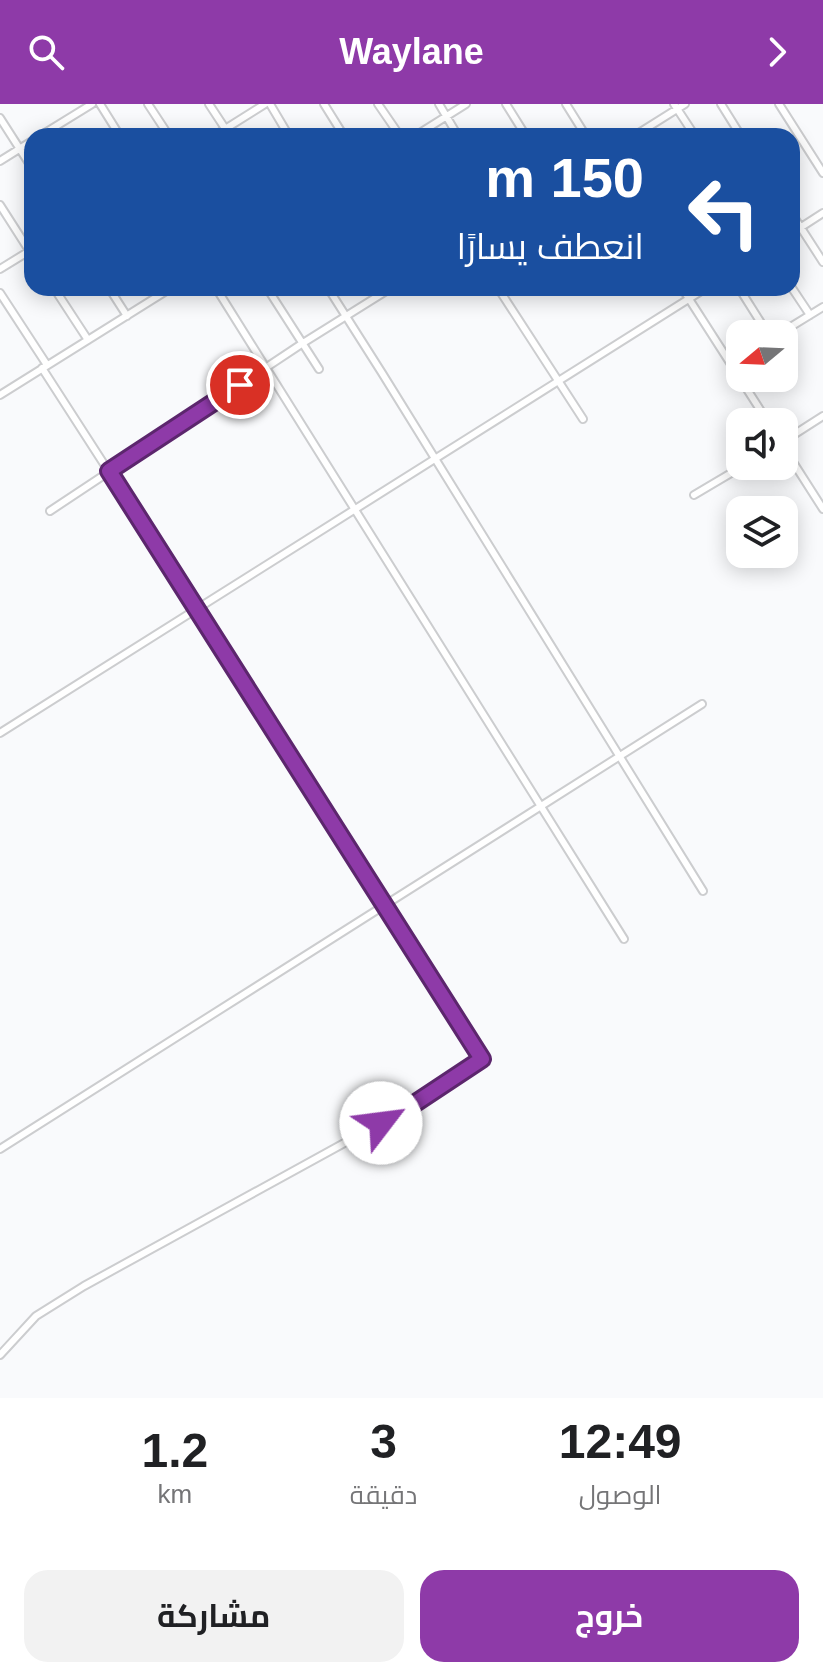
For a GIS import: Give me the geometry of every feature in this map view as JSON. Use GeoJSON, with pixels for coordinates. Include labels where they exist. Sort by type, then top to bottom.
{"type":"FeatureCollection","features":[{"type":"Feature","properties":{"kind":"street"},"geometry":{"type":"LineString","coordinates":[[53,128],[92,104]]}},
{"type":"Feature","properties":{"kind":"street"},"geometry":{"type":"LineString","coordinates":[[100,104],[115,128]]}},
{"type":"Feature","properties":{"kind":"street"},"geometry":{"type":"LineString","coordinates":[[148,104],[164,128]]}},
{"type":"Feature","properties":{"kind":"street"},"geometry":{"type":"LineString","coordinates":[[209,104],[225,128]]}},
{"type":"Feature","properties":{"kind":"street"},"geometry":{"type":"LineString","coordinates":[[234,128],[268,104],[284,128]]}},
{"type":"Feature","properties":{"kind":"street"},"geometry":{"type":"LineString","coordinates":[[324,104],[339,128]]}},
{"type":"Feature","properties":{"kind":"street"},"geometry":{"type":"LineString","coordinates":[[378,104],[394,128]]}},
{"type":"Feature","properties":{"kind":"street"},"geometry":{"type":"LineString","coordinates":[[439,104],[454,128]]}},
{"type":"Feature","properties":{"kind":"street"},"geometry":{"type":"LineString","coordinates":[[428,128],[466,104]]}},
{"type":"Feature","properties":{"kind":"street"},"geometry":{"type":"LineString","coordinates":[[506,104],[521,128]]}},
{"type":"Feature","properties":{"kind":"street"},"geometry":{"type":"LineString","coordinates":[[566,104],[581,128]]}},
{"type":"Feature","properties":{"kind":"street"},"geometry":{"type":"LineString","coordinates":[[647,128],[676,106],[685,104]]}},
{"type":"Feature","properties":{"kind":"street"},"geometry":{"type":"LineString","coordinates":[[721,104],[736,128]]}},
{"type":"Feature","properties":{"kind":"street"},"geometry":{"type":"LineString","coordinates":[[779,104],[794,128]]}},
{"type":"Feature","properties":{"kind":"street"},"geometry":{"type":"LineString","coordinates":[[676,106],[690,128]]}},
{"type":"Feature","properties":{"kind":"street"},"geometry":{"type":"LineString","coordinates":[[0,118],[24,155]]}},
{"type":"Feature","properties":{"kind":"street"},"geometry":{"type":"LineString","coordinates":[[800,137],[823,173]]}},
{"type":"Feature","properties":{"kind":"street"},"geometry":{"type":"LineString","coordinates":[[0,161],[24,146]]}},
{"type":"Feature","properties":{"kind":"street"},"geometry":{"type":"LineString","coordinates":[[0,205],[24,241]]}},
{"type":"Feature","properties":{"kind":"street"},"geometry":{"type":"LineString","coordinates":[[823,213],[801,227],[823,262]]}},
{"type":"Feature","properties":{"kind":"street"},"geometry":{"type":"LineString","coordinates":[[0,269],[24,256]]}},
{"type":"Feature","properties":{"kind":"street"},"geometry":{"type":"LineString","coordinates":[[0,293],[109,471],[482,1059],[408,1108],[84,1286],[36,1316],[0,1355]]}},
{"type":"Feature","properties":{"kind":"street"},"geometry":{"type":"LineString","coordinates":[[59,296],[88,340]]}},
{"type":"Feature","properties":{"kind":"street"},"geometry":{"type":"LineString","coordinates":[[114,296],[127,316]]}},
{"type":"Feature","properties":{"kind":"street"},"geometry":{"type":"LineString","coordinates":[[0,382],[3,393],[127,316],[153,296]]}},
{"type":"Feature","properties":{"kind":"street"},"geometry":{"type":"LineString","coordinates":[[221,296],[624,939]]}},
{"type":"Feature","properties":{"kind":"street"},"geometry":{"type":"LineString","coordinates":[[272,296],[319,369]]}},
{"type":"Feature","properties":{"kind":"street"},"geometry":{"type":"LineString","coordinates":[[333,296],[703,891]]}},
{"type":"Feature","properties":{"kind":"street"},"geometry":{"type":"LineString","coordinates":[[50,511],[378,296]]}},
{"type":"Feature","properties":{"kind":"street"},"geometry":{"type":"LineString","coordinates":[[503,296],[583,419]]}},
{"type":"Feature","properties":{"kind":"street"},"geometry":{"type":"LineString","coordinates":[[0,733],[692,296]]}},
{"type":"Feature","properties":{"kind":"street"},"geometry":{"type":"LineString","coordinates":[[744,296],[759,320]]}},
{"type":"Feature","properties":{"kind":"street"},"geometry":{"type":"LineString","coordinates":[[797,296],[810,315]]}},
{"type":"Feature","properties":{"kind":"street"},"geometry":{"type":"LineString","coordinates":[[689,298],[726,356]]}},
{"type":"Feature","properties":{"kind":"street"},"geometry":{"type":"LineString","coordinates":[[798,322],[823,307]]}},
{"type":"Feature","properties":{"kind":"street"},"geometry":{"type":"LineString","coordinates":[[798,432],[823,416]]}},
{"type":"Feature","properties":{"kind":"street"},"geometry":{"type":"LineString","coordinates":[[798,470],[823,509]]}},
{"type":"Feature","properties":{"kind":"street"},"geometry":{"type":"LineString","coordinates":[[694,495],[726,476]]}},
{"type":"Feature","properties":{"kind":"street"},"geometry":{"type":"LineString","coordinates":[[0,1149],[702,704]]}},
{"type":"Feature","properties":{"kind":"route"},"geometry":{"type":"LineString","coordinates":[[240,385],[109,471],[482,1059],[381,1123]]}}]}
